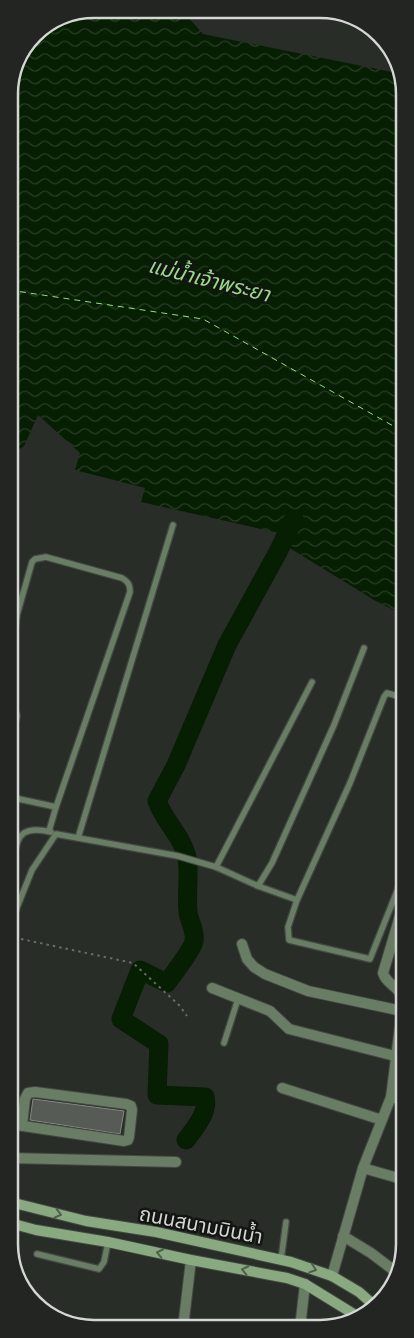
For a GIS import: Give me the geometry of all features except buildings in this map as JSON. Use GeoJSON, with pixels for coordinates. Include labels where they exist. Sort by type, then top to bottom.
{"type":"FeatureCollection","features":[{"type":"Feature","properties":{"kind":"main road","name":"ถนนสนามบินน้ำ"},"geometry":{"type":"LineString","coordinates":[[18,1204],[86,1221],[156,1232],[281,1260],[332,1276],[359,1292],[371,1302]]}},
{"type":"Feature","properties":{"kind":"main road","name":"ถนนสนามบินน้ำ"},"geometry":{"type":"LineString","coordinates":[[18,1226],[287,1278],[304,1284],[352,1313]]}},
{"type":"Feature","properties":{"kind":"street"},"geometry":{"type":"LineString","coordinates":[[396,929],[383,973],[385,978],[396,988]]}},
{"type":"Feature","properties":{"kind":"street"},"geometry":{"type":"LineString","coordinates":[[242,944],[247,959],[254,967],[265,974],[308,991],[396,1010]]}},
{"type":"Feature","properties":{"kind":"street"},"geometry":{"type":"LineString","coordinates":[[212,988],[270,1011],[289,1029],[395,1056]]}},
{"type":"Feature","properties":{"kind":"street"},"geometry":{"type":"LineString","coordinates":[[332,1276],[363,1168],[391,1098],[396,1053]]}},
{"type":"Feature","properties":{"kind":"street"},"geometry":{"type":"LineString","coordinates":[[282,1088],[382,1120]]}},
{"type":"Feature","properties":{"kind":"street"},"geometry":{"type":"LineString","coordinates":[[18,1125],[22,1126],[124,1141],[128,1140],[129,1137],[132,1110],[131,1106],[126,1104],[35,1092],[28,1093],[25,1099],[22,1126]]}},
{"type":"Feature","properties":{"kind":"street"},"geometry":{"type":"LineString","coordinates":[[391,1098],[396,1099]]}},
{"type":"Feature","properties":{"kind":"street"},"geometry":{"type":"LineString","coordinates":[[18,1158],[176,1162]]}},
{"type":"Feature","properties":{"kind":"street"},"geometry":{"type":"LineString","coordinates":[[363,1168],[396,1177]]}},
{"type":"Feature","properties":{"kind":"street"},"geometry":{"type":"LineString","coordinates":[[343,1236],[371,1253],[392,1269]]}},
{"type":"Feature","properties":{"kind":"street"},"geometry":{"type":"LineString","coordinates":[[184,1320],[191,1260]]}},
{"type":"Feature","properties":{"kind":"street"},"geometry":{"type":"LineString","coordinates":[[301,1320],[304,1284]]}},
{"type":"Feature","properties":{"kind":"lane"},"geometry":{"type":"LineString","coordinates":[[78,838],[173,525]]}},
{"type":"Feature","properties":{"kind":"lane"},"geometry":{"type":"LineString","coordinates":[[18,611],[32,562],[35,559],[46,557],[122,578],[128,581],[130,585],[130,592],[49,832]]}},
{"type":"Feature","properties":{"kind":"lane"},"geometry":{"type":"LineString","coordinates":[[258,886],[272,863],[334,725],[364,648]]}},
{"type":"Feature","properties":{"kind":"lane"},"geometry":{"type":"LineString","coordinates":[[216,867],[312,682]]}},
{"type":"Feature","properties":{"kind":"lane"},"geometry":{"type":"LineString","coordinates":[[396,696],[387,693],[384,697],[350,782],[297,900],[288,927],[289,940],[370,959],[396,894]]}},
{"type":"Feature","properties":{"kind":"lane"},"geometry":{"type":"LineString","coordinates":[[18,800],[56,807]]}},
{"type":"Feature","properties":{"kind":"lane"},"geometry":{"type":"LineString","coordinates":[[18,841],[20,836],[25,832],[35,830],[178,856],[216,867],[258,886],[297,900]]}},
{"type":"Feature","properties":{"kind":"lane"},"geometry":{"type":"LineString","coordinates":[[18,905],[32,870],[56,834]]}},
{"type":"Feature","properties":{"kind":"lane"},"geometry":{"type":"LineString","coordinates":[[224,1042],[238,999]]}},
{"type":"Feature","properties":{"kind":"lane"},"geometry":{"type":"LineString","coordinates":[[281,1260],[286,1222]]}},
{"type":"Feature","properties":{"kind":"lane"},"geometry":{"type":"LineString","coordinates":[[37,1254],[99,1269],[104,1262],[108,1242]]}},
{"type":"Feature","properties":{"kind":"path"},"geometry":{"type":"LineString","coordinates":[[18,935],[134,965],[179,1005],[187,1016]]}},
{"type":"Feature","properties":{"kind":"water","name":"แม่น้ำเจ้าพระยา"},"geometry":{"type":"Polygon","coordinates":[[[83,18],[189,18],[203,34],[393,72],[396,93],[396,611],[374,600],[275,539],[279,533],[141,502],[145,488],[75,470],[80,453],[38,415],[24,446],[18,450],[18,88],[25,60],[43,36],[55,28],[83,18]]]}},
{"type":"Feature","properties":{"kind":"waterway"},"geometry":{"type":"LineString","coordinates":[[186,1140],[203,1114],[206,1103],[205,1097],[157,1095],[159,1044],[121,1019],[140,970],[167,983],[187,955],[194,941],[188,912],[188,872],[185,850],[157,801],[176,765],[227,645],[294,519]]}},
{"type":"Feature","properties":{"kind":"ferry route"},"geometry":{"type":"LineString","coordinates":[[18,291],[203,319],[396,428]]}}]}
